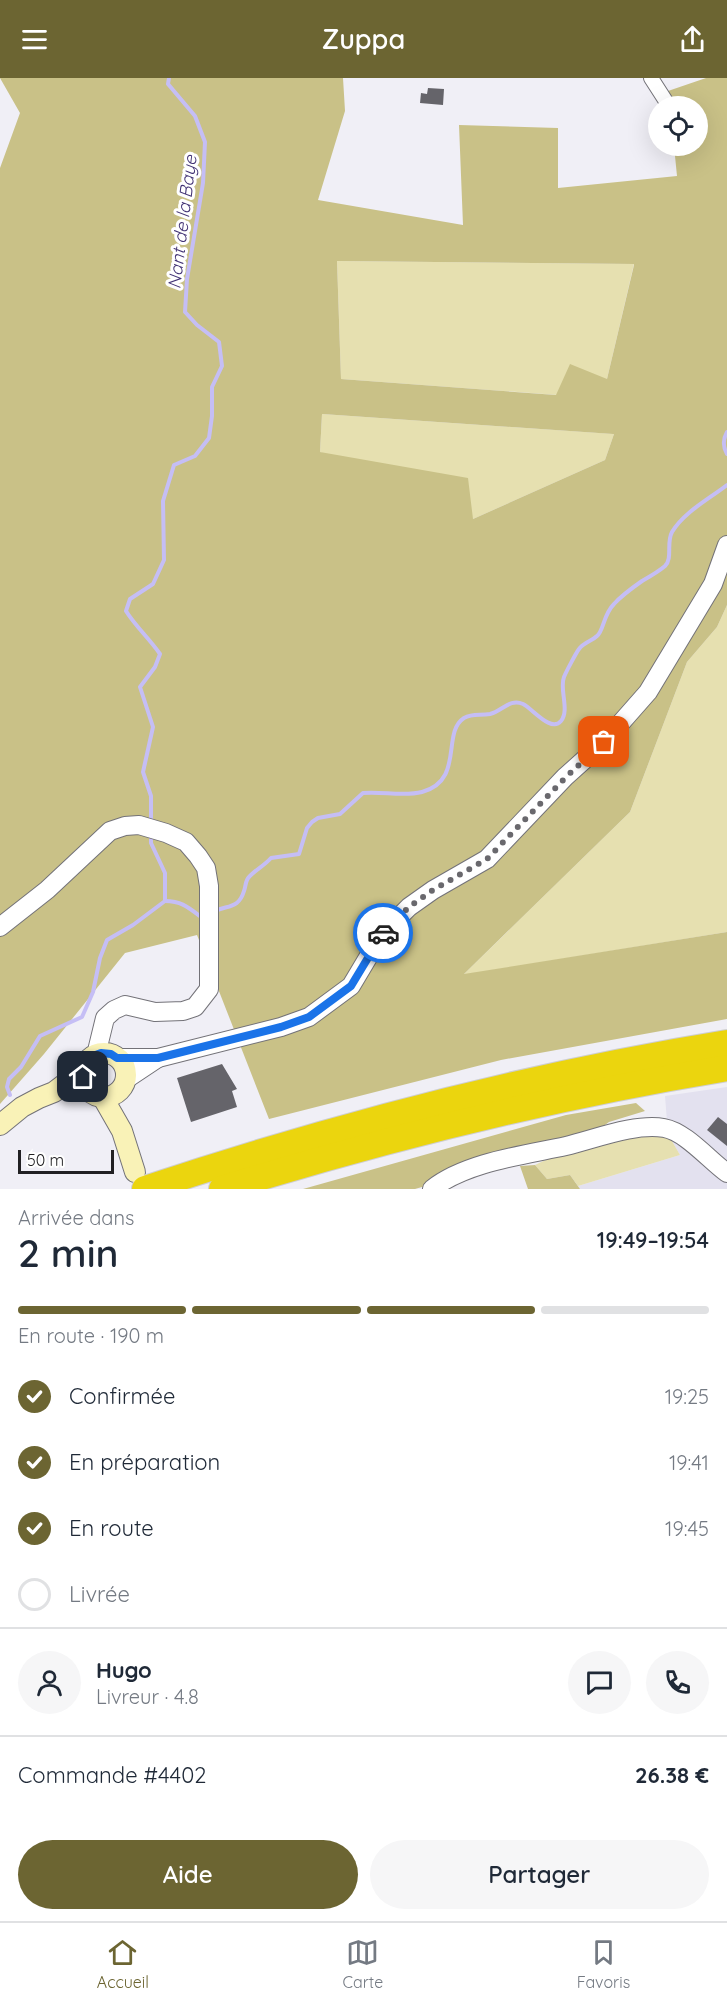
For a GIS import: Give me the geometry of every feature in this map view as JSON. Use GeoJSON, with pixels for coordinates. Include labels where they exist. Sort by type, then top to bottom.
{"type":"FeatureCollection","features":[{"type":"Feature","properties":{"kind":"highway"},"geometry":{"type":"LineString","coordinates":[[140,1180],[562,1074],[727,1043]]}},
{"type":"Feature","properties":{"kind":"highway"},"geometry":{"type":"LineString","coordinates":[[222,1189],[429,1130],[569,1098],[727,1068]]}},
{"type":"Feature","properties":{"kind":"main road"},"geometry":{"type":"LineString","coordinates":[[0,1125],[22,1107],[54,1092],[83,1070],[89,1059],[108,1056],[125,1068],[109,1090]]}},
{"type":"Feature","properties":{"kind":"main road"},"geometry":{"type":"LineString","coordinates":[[83,1070],[83,1081],[109,1090]]}},
{"type":"Feature","properties":{"kind":"main road"},"geometry":{"type":"LineString","coordinates":[[109,1090],[140,1180]]}},
{"type":"Feature","properties":{"kind":"main road"},"geometry":{"type":"LineString","coordinates":[[54,1092],[109,1090]]}},
{"type":"Feature","properties":{"kind":"street"},"geometry":{"type":"LineString","coordinates":[[651,78],[663,96]]}},
{"type":"Feature","properties":{"kind":"street"},"geometry":{"type":"LineString","coordinates":[[0,927],[47,890],[110,831],[125,826],[139,825],[186,842],[206,868],[209,886],[209,989],[195,1007],[183,1011],[155,1012],[125,1005],[114,1010],[105,1018],[102,1030],[108,1056],[158,1058],[281,1027],[309,1017],[351,986],[382,934],[409,907],[433,890],[487,859],[566,777],[604,742],[648,692],[713,584],[727,545]]}},
{"type":"Feature","properties":{"kind":"street"},"geometry":{"type":"LineString","coordinates":[[109,1090],[158,1058]]}},
{"type":"Feature","properties":{"kind":"street"},"geometry":{"type":"LineString","coordinates":[[434,1186],[492,1161],[615,1134],[654,1128],[674,1131],[727,1173]]}},
{"type":"Feature","properties":{"kind":"shaded area"},"geometry":{"type":"Polygon","coordinates":[[[0,78],[343,78],[345,111],[318,200],[463,225],[459,125],[558,128],[558,188],[677,176],[675,156],[708,156],[708,96],[669,96],[668,91],[706,78],[727,78],[727,605],[717,627],[687,662],[630,812],[464,974],[727,932],[727,1019],[501,1060],[269,1119],[197,935],[125,953],[44,1054],[0,1104],[0,168],[20,113],[0,78]],[[337,261],[341,379],[556,395],[570,364],[607,379],[634,264],[337,261]],[[322,414],[320,452],[468,478],[473,519],[605,460],[613,434],[322,414]]]}},
{"type":"Feature","properties":{"kind":"shaded area"},"geometry":{"type":"Polygon","coordinates":[[[337,261],[634,264],[607,379],[557,395],[341,379],[337,261]]]}},
{"type":"Feature","properties":{"kind":"shaded area"},"geometry":{"type":"Polygon","coordinates":[[[322,414],[614,434],[605,460],[473,519],[320,452],[322,414]]]}},
{"type":"Feature","properties":{"kind":"shaded area"},"geometry":{"type":"Polygon","coordinates":[[[727,605],[727,932],[463,975],[630,812],[687,662],[717,627],[727,605]]]}},
{"type":"Feature","properties":{"kind":"shaded area"},"geometry":{"type":"Polygon","coordinates":[[[727,1087],[727,1189],[580,1189],[578,1186],[680,1155],[668,1134],[665,1096],[727,1087]]]}},
{"type":"Feature","properties":{"kind":"shaded area"},"geometry":{"type":"Polygon","coordinates":[[[636,1103],[645,1111],[609,1122],[590,1136],[565,1146],[415,1189],[303,1189],[566,1115],[636,1103]]]}},
{"type":"Feature","properties":{"kind":"shaded area"},"geometry":{"type":"Polygon","coordinates":[[[668,1134],[680,1155],[578,1186],[570,1175],[547,1179],[535,1165],[582,1148],[668,1134]]]}},
{"type":"Feature","properties":{"kind":"shaded area"},"geometry":{"type":"Polygon","coordinates":[[[535,1165],[547,1179],[570,1175],[580,1189],[528,1189],[520,1166],[535,1165]]]}},
{"type":"Feature","properties":{"kind":"building"},"geometry":{"type":"Polygon","coordinates":[[[428,88],[444,89],[443,105],[420,103],[421,93],[427,94],[428,88]]]}},
{"type":"Feature","properties":{"kind":"building"},"geometry":{"type":"Polygon","coordinates":[[[222,1064],[237,1089],[232,1091],[237,1107],[191,1122],[177,1078],[222,1064]]]}},
{"type":"Feature","properties":{"kind":"building"},"geometry":{"type":"Polygon","coordinates":[[[718,1117],[727,1124],[727,1146],[707,1130],[718,1117]]]}},
{"type":"Feature","properties":{"kind":"waterway","name":"Nant de la Baye"},"geometry":{"type":"LineString","coordinates":[[151,824],[151,796],[143,772],[153,727],[140,687],[155,667],[160,654],[126,611],[130,599],[153,584],[164,560],[163,501],[174,465],[195,456],[209,438],[212,387],[222,366],[219,342],[197,325],[185,312],[187,279],[203,183],[205,142],[195,116],[168,84],[169,78]]}},
{"type":"Feature","properties":{"kind":"waterway"},"geometry":{"type":"LineString","coordinates":[[727,432],[724,443],[727,454]]}},
{"type":"Feature","properties":{"kind":"waterway"},"geometry":{"type":"LineString","coordinates":[[215,911],[236,903],[242,896],[248,879],[271,858],[299,854],[307,828],[318,818],[340,814],[363,793],[415,793],[435,786],[448,767],[457,725],[467,716],[490,714],[510,704],[518,703],[523,704],[547,722],[557,724],[561,721],[565,711],[564,677],[579,649],[599,633],[610,608],[617,601],[665,566],[669,559],[670,536],[677,525],[690,512],[727,485]]}},
{"type":"Feature","properties":{"kind":"waterway","name":"Nant de la Baye"},"geometry":{"type":"LineString","coordinates":[[10,1095],[7,1087],[9,1079],[21,1067],[40,1036],[82,1017],[93,992],[100,958],[107,940],[133,925],[165,901],[165,873],[151,843],[151,835]]}},
{"type":"Feature","properties":{"kind":"waterway"},"geometry":{"type":"LineString","coordinates":[[165,901],[180,903],[204,918]]}},
{"type":"Feature","properties":{"kind":"way so far"},"geometry":{"type":"LineString","coordinates":[[383,933],[409,907],[433,890],[487,859],[566,777],[604,742]]}},
{"type":"Feature","properties":{"kind":"route"},"geometry":{"type":"LineString","coordinates":[[83,1077],[86,1062],[101,1053],[111,1054],[117,1058],[158,1058],[281,1027],[309,1017],[351,986],[383,933]]}}]}
